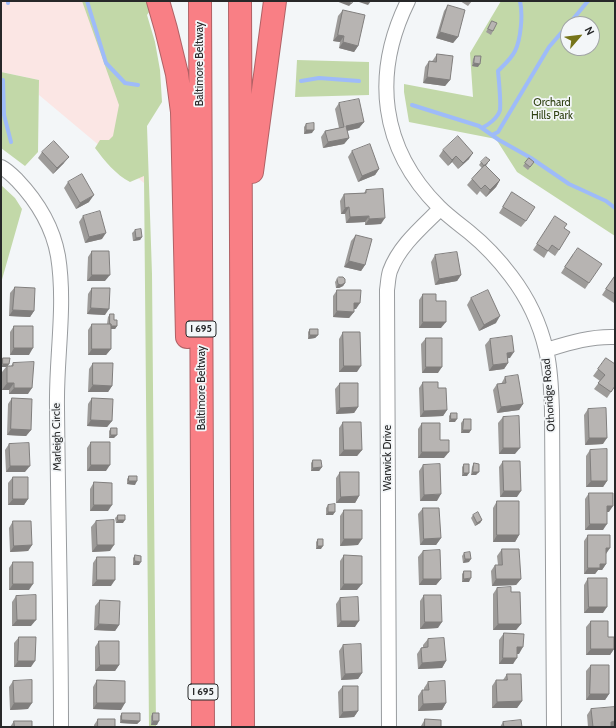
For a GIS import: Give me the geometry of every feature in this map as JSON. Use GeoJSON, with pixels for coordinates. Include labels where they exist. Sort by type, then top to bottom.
{"type":"FeatureCollection","features":[{"type":"Feature","properties":{"kind":"highway"},"geometry":{"type":"LineString","coordinates":[[158,1],[177,74],[182,112],[193,624],[203,656]]}},
{"type":"Feature","properties":{"kind":"highway","name":"Baltimore Beltway"},"geometry":{"type":"LineString","coordinates":[[200,1],[203,727]]}},
{"type":"Feature","properties":{"kind":"highway"},"geometry":{"type":"LineString","coordinates":[[240,1],[243,727]]}},
{"type":"Feature","properties":{"kind":"highway"},"geometry":{"type":"LineString","coordinates":[[241,271],[274,1]]}},
{"type":"Feature","properties":{"kind":"street","name":"Othoridge Road"},"geometry":{"type":"LineString","coordinates":[[408,1],[395,31],[387,68],[389,118],[395,141],[403,160],[420,186],[440,208],[483,244],[498,259],[512,277],[523,294],[540,329],[546,350],[552,410],[554,727]]}},
{"type":"Feature","properties":{"kind":"street","name":"Marleigh Circle"},"geometry":{"type":"LineString","coordinates":[[1,167],[6,169],[37,204],[54,240],[58,256],[61,292],[57,405],[62,727]]}},
{"type":"Feature","properties":{"kind":"street","name":"Warwick Drive"},"geometry":{"type":"LineString","coordinates":[[389,727],[387,290],[389,273],[395,259],[405,245],[440,208]]}},
{"type":"Feature","properties":{"kind":"street"},"geometry":{"type":"LineString","coordinates":[[546,350],[586,338],[615,337]]}},
{"type":"Feature","properties":{"kind":"shaded area"},"geometry":{"type":"Polygon","coordinates":[[[1,1],[111,1],[143,105],[144,183],[39,95],[39,80],[1,72],[1,1]]]}},
{"type":"Feature","properties":{"kind":"green space"},"geometry":{"type":"Polygon","coordinates":[[[82,1],[149,1],[152,8],[147,15],[155,42],[160,70],[162,102],[147,126],[152,274],[156,727],[149,727],[144,176],[130,182],[115,171],[95,148],[100,140],[109,140],[113,136],[119,105],[82,1]]]}},
{"type":"Feature","properties":{"kind":"green space","name":"Orchard Hills Park"},"geometry":{"type":"Polygon","coordinates":[[[501,1],[615,1],[615,236],[517,172],[496,139],[409,122],[404,84],[473,97],[470,53],[501,1]]]}},
{"type":"Feature","properties":{"kind":"green space"},"geometry":{"type":"Polygon","coordinates":[[[297,60],[369,62],[369,95],[295,97],[297,60]]]}},
{"type":"Feature","properties":{"kind":"green space"},"geometry":{"type":"Polygon","coordinates":[[[1,72],[39,80],[38,152],[25,166],[1,148],[1,72]]]}},
{"type":"Feature","properties":{"kind":"green space"},"geometry":{"type":"Polygon","coordinates":[[[1,185],[15,198],[22,209],[1,283],[1,185]]]}},
{"type":"Feature","properties":{"kind":"building"},"geometry":{"type":"Polygon","coordinates":[[[448,5],[465,10],[458,37],[440,32],[448,5]]]}},
{"type":"Feature","properties":{"kind":"building"},"geometry":{"type":"Polygon","coordinates":[[[343,10],[365,15],[358,46],[343,42],[344,36],[338,35],[343,10]]]}},
{"type":"Feature","properties":{"kind":"building"},"geometry":{"type":"Polygon","coordinates":[[[492,21],[497,23],[493,31],[488,29],[492,21]]]}},
{"type":"Feature","properties":{"kind":"building"},"geometry":{"type":"Polygon","coordinates":[[[437,54],[453,56],[450,80],[427,77],[429,61],[436,62],[437,54]]]}},
{"type":"Feature","properties":{"kind":"building"},"geometry":{"type":"Polygon","coordinates":[[[475,56],[481,56],[480,64],[474,63],[475,56]]]}},
{"type":"Feature","properties":{"kind":"building"},"geometry":{"type":"Polygon","coordinates":[[[359,99],[364,122],[346,126],[349,138],[328,142],[325,131],[344,127],[339,103],[359,99]]]}},
{"type":"Feature","properties":{"kind":"building"},"geometry":{"type":"Polygon","coordinates":[[[314,123],[314,130],[306,130],[306,124],[314,123]]]}},
{"type":"Feature","properties":{"kind":"building"},"geometry":{"type":"Polygon","coordinates":[[[458,136],[473,153],[463,163],[456,156],[452,160],[443,150],[458,136]]]}},
{"type":"Feature","properties":{"kind":"building"},"geometry":{"type":"Polygon","coordinates":[[[54,141],[69,157],[57,168],[42,152],[54,141]]]}},
{"type":"Feature","properties":{"kind":"building"},"geometry":{"type":"Polygon","coordinates":[[[370,144],[379,169],[362,176],[352,151],[370,144]]]}},
{"type":"Feature","properties":{"kind":"building"},"geometry":{"type":"Polygon","coordinates":[[[486,157],[490,160],[484,166],[481,162],[486,157]]]}},
{"type":"Feature","properties":{"kind":"building"},"geometry":{"type":"Polygon","coordinates":[[[529,158],[534,162],[530,167],[525,163],[529,158]]]}},
{"type":"Feature","properties":{"kind":"building"},"geometry":{"type":"Polygon","coordinates":[[[485,165],[500,180],[490,190],[485,185],[481,189],[472,179],[485,165]]]}},
{"type":"Feature","properties":{"kind":"building"},"geometry":{"type":"Polygon","coordinates":[[[82,174],[94,195],[80,203],[68,182],[82,174]]]}},
{"type":"Feature","properties":{"kind":"building"},"geometry":{"type":"Polygon","coordinates":[[[383,189],[385,218],[369,219],[369,216],[350,217],[349,207],[345,208],[344,194],[366,193],[366,190],[383,189]]]}},
{"type":"Feature","properties":{"kind":"building"},"geometry":{"type":"Polygon","coordinates":[[[512,192],[535,207],[526,221],[503,207],[512,192]]]}},
{"type":"Feature","properties":{"kind":"building"},"geometry":{"type":"Polygon","coordinates":[[[100,211],[106,233],[89,237],[83,216],[100,211]]]}},
{"type":"Feature","properties":{"kind":"building"},"geometry":{"type":"Polygon","coordinates":[[[555,216],[567,224],[564,228],[570,232],[559,250],[552,245],[548,251],[537,244],[555,216]]]}},
{"type":"Feature","properties":{"kind":"building"},"geometry":{"type":"Polygon","coordinates":[[[141,229],[142,237],[136,238],[135,230],[141,229]]]}},
{"type":"Feature","properties":{"kind":"building"},"geometry":{"type":"Polygon","coordinates":[[[356,235],[372,239],[365,265],[349,261],[356,235]]]}},
{"type":"Feature","properties":{"kind":"building"},"geometry":{"type":"Polygon","coordinates":[[[578,248],[602,264],[589,283],[565,267],[578,248]]]}},
{"type":"Feature","properties":{"kind":"building"},"geometry":{"type":"Polygon","coordinates":[[[92,251],[109,251],[110,275],[92,275],[92,251]]]}},
{"type":"Feature","properties":{"kind":"building"},"geometry":{"type":"Polygon","coordinates":[[[457,252],[461,275],[439,279],[435,255],[457,252]]]}},
{"type":"Feature","properties":{"kind":"building"},"geometry":{"type":"Polygon","coordinates":[[[615,276],[615,294],[606,289],[615,276]]]}},
{"type":"Feature","properties":{"kind":"building"},"geometry":{"type":"Polygon","coordinates":[[[339,277],[343,277],[345,279],[345,283],[341,285],[338,284],[337,279],[339,277]]]}},
{"type":"Feature","properties":{"kind":"building"},"geometry":{"type":"Polygon","coordinates":[[[15,287],[35,288],[34,311],[13,310],[15,287]]]}},
{"type":"Feature","properties":{"kind":"building"},"geometry":{"type":"Polygon","coordinates":[[[92,288],[110,288],[109,309],[91,308],[92,288]]]}},
{"type":"Feature","properties":{"kind":"building"},"geometry":{"type":"Polygon","coordinates":[[[337,290],[361,290],[360,303],[354,303],[354,312],[337,311],[337,290]]]}},
{"type":"Feature","properties":{"kind":"building"},"geometry":{"type":"Polygon","coordinates":[[[488,290],[500,316],[484,325],[471,298],[488,290]]]}},
{"type":"Feature","properties":{"kind":"building"},"geometry":{"type":"Polygon","coordinates":[[[423,294],[436,294],[436,301],[446,301],[446,322],[423,322],[423,294]]]}},
{"type":"Feature","properties":{"kind":"building"},"geometry":{"type":"Polygon","coordinates":[[[110,314],[114,314],[114,320],[117,320],[117,326],[111,326],[110,314]]]}},
{"type":"Feature","properties":{"kind":"building"},"geometry":{"type":"Polygon","coordinates":[[[92,324],[111,324],[111,349],[92,349],[92,324]]]}},
{"type":"Feature","properties":{"kind":"building"},"geometry":{"type":"Polygon","coordinates":[[[14,326],[33,326],[33,348],[14,348],[14,326]]]}},
{"type":"Feature","properties":{"kind":"building"},"geometry":{"type":"Polygon","coordinates":[[[310,329],[318,329],[318,335],[310,335],[310,329]]]}},
{"type":"Feature","properties":{"kind":"building"},"geometry":{"type":"Polygon","coordinates":[[[343,332],[360,332],[361,366],[344,366],[343,332]]]}},
{"type":"Feature","properties":{"kind":"building"},"geometry":{"type":"Polygon","coordinates":[[[512,336],[514,352],[507,353],[508,363],[493,365],[490,339],[512,336]]]}},
{"type":"Feature","properties":{"kind":"building"},"geometry":{"type":"Polygon","coordinates":[[[426,338],[442,338],[442,367],[426,367],[426,338]]]}},
{"type":"Feature","properties":{"kind":"building"},"geometry":{"type":"Polygon","coordinates":[[[3,358],[10,358],[9,364],[3,364],[3,358]]]}},
{"type":"Feature","properties":{"kind":"building"},"geometry":{"type":"Polygon","coordinates":[[[606,358],[615,364],[615,386],[611,392],[598,383],[605,375],[598,369],[606,358]]]}},
{"type":"Feature","properties":{"kind":"building"},"geometry":{"type":"Polygon","coordinates":[[[34,362],[32,388],[14,388],[14,383],[7,383],[7,366],[13,366],[13,363],[34,362]]]}},
{"type":"Feature","properties":{"kind":"building"},"geometry":{"type":"Polygon","coordinates":[[[93,363],[113,363],[112,386],[93,385],[93,363]]]}},
{"type":"Feature","properties":{"kind":"building"},"geometry":{"type":"Polygon","coordinates":[[[518,375],[523,404],[501,407],[497,384],[506,383],[505,377],[518,375]]]}},
{"type":"Feature","properties":{"kind":"building"},"geometry":{"type":"Polygon","coordinates":[[[423,382],[438,382],[438,388],[446,388],[447,410],[424,411],[423,382]]]}},
{"type":"Feature","properties":{"kind":"building"},"geometry":{"type":"Polygon","coordinates":[[[340,383],[358,383],[358,407],[340,408],[340,383]]]}},
{"type":"Feature","properties":{"kind":"building"},"geometry":{"type":"Polygon","coordinates":[[[12,398],[32,399],[31,430],[11,429],[12,398]]]}},
{"type":"Feature","properties":{"kind":"building"},"geometry":{"type":"Polygon","coordinates":[[[92,398],[113,399],[112,421],[91,420],[92,398]]]}},
{"type":"Feature","properties":{"kind":"building"},"geometry":{"type":"Polygon","coordinates":[[[606,408],[607,438],[589,438],[588,409],[606,408]]]}},
{"type":"Feature","properties":{"kind":"building"},"geometry":{"type":"Polygon","coordinates":[[[451,413],[457,413],[457,419],[451,419],[451,413]]]}},
{"type":"Feature","properties":{"kind":"building"},"geometry":{"type":"Polygon","coordinates":[[[519,416],[520,448],[503,448],[503,417],[519,416]]]}},
{"type":"Feature","properties":{"kind":"building"},"geometry":{"type":"Polygon","coordinates":[[[464,419],[471,419],[471,430],[463,430],[464,419]]]}},
{"type":"Feature","properties":{"kind":"building"},"geometry":{"type":"Polygon","coordinates":[[[343,422],[361,422],[362,450],[344,450],[343,422]]]}},
{"type":"Feature","properties":{"kind":"building"},"geometry":{"type":"Polygon","coordinates":[[[422,423],[440,423],[440,440],[449,440],[449,452],[422,452],[422,423]]]}},
{"type":"Feature","properties":{"kind":"building"},"geometry":{"type":"Polygon","coordinates":[[[111,428],[117,428],[117,435],[111,435],[111,428]]]}},
{"type":"Feature","properties":{"kind":"building"},"geometry":{"type":"Polygon","coordinates":[[[91,442],[110,442],[110,465],[91,465],[91,442]]]}},
{"type":"Feature","properties":{"kind":"building"},"geometry":{"type":"Polygon","coordinates":[[[29,443],[30,466],[10,466],[9,444],[29,443]]]}},
{"type":"Feature","properties":{"kind":"building"},"geometry":{"type":"Polygon","coordinates":[[[607,449],[607,481],[591,481],[590,450],[607,449]]]}},
{"type":"Feature","properties":{"kind":"building"},"geometry":{"type":"Polygon","coordinates":[[[313,460],[321,460],[322,467],[313,468],[313,460]]]}},
{"type":"Feature","properties":{"kind":"building"},"geometry":{"type":"Polygon","coordinates":[[[503,461],[520,461],[521,491],[504,491],[503,461]]]}},
{"type":"Feature","properties":{"kind":"building"},"geometry":{"type":"Polygon","coordinates":[[[474,463],[479,464],[479,472],[473,472],[474,463]]]}},
{"type":"Feature","properties":{"kind":"building"},"geometry":{"type":"Polygon","coordinates":[[[440,464],[441,494],[424,495],[423,465],[440,464]]]}},
{"type":"Feature","properties":{"kind":"building"},"geometry":{"type":"Polygon","coordinates":[[[464,464],[469,464],[469,473],[464,473],[464,464]]]}},
{"type":"Feature","properties":{"kind":"building"},"geometry":{"type":"Polygon","coordinates":[[[340,472],[359,472],[359,496],[341,497],[340,472]]]}},
{"type":"Feature","properties":{"kind":"building"},"geometry":{"type":"Polygon","coordinates":[[[129,476],[137,476],[137,481],[129,481],[129,476]]]}},
{"type":"Feature","properties":{"kind":"building"},"geometry":{"type":"Polygon","coordinates":[[[13,477],[28,477],[28,499],[13,499],[13,477]]]}},
{"type":"Feature","properties":{"kind":"building"},"geometry":{"type":"Polygon","coordinates":[[[94,482],[112,483],[112,505],[94,505],[94,482]]]}},
{"type":"Feature","properties":{"kind":"building"},"geometry":{"type":"Polygon","coordinates":[[[589,493],[613,493],[613,506],[607,506],[607,524],[590,524],[589,493]]]}},
{"type":"Feature","properties":{"kind":"building"},"geometry":{"type":"Polygon","coordinates":[[[497,501],[519,501],[519,535],[497,535],[497,501]]]}},
{"type":"Feature","properties":{"kind":"building"},"geometry":{"type":"Polygon","coordinates":[[[335,504],[335,512],[328,512],[328,505],[335,504]]]}},
{"type":"Feature","properties":{"kind":"building"},"geometry":{"type":"Polygon","coordinates":[[[423,508],[439,508],[441,538],[424,539],[423,508]]]}},
{"type":"Feature","properties":{"kind":"building"},"geometry":{"type":"Polygon","coordinates":[[[344,510],[362,510],[362,539],[344,539],[344,510]]]}},
{"type":"Feature","properties":{"kind":"building"},"geometry":{"type":"Polygon","coordinates":[[[478,512],[482,520],[477,523],[473,515],[478,512]]]}},
{"type":"Feature","properties":{"kind":"building"},"geometry":{"type":"Polygon","coordinates":[[[118,515],[125,515],[125,520],[118,520],[118,515]]]}},
{"type":"Feature","properties":{"kind":"building"},"geometry":{"type":"Polygon","coordinates":[[[114,520],[114,545],[97,545],[96,521],[114,520]]]}},
{"type":"Feature","properties":{"kind":"building"},"geometry":{"type":"Polygon","coordinates":[[[13,521],[31,521],[32,545],[14,546],[13,521]]]}},
{"type":"Feature","properties":{"kind":"building"},"geometry":{"type":"Polygon","coordinates":[[[588,535],[610,535],[610,548],[606,548],[606,564],[600,564],[600,568],[588,568],[588,535]]]}},
{"type":"Feature","properties":{"kind":"building"},"geometry":{"type":"Polygon","coordinates":[[[318,539],[323,539],[323,546],[318,546],[318,539]]]}},
{"type":"Feature","properties":{"kind":"building"},"geometry":{"type":"Polygon","coordinates":[[[502,549],[519,549],[521,579],[496,579],[495,565],[502,565],[502,549]]]}},
{"type":"Feature","properties":{"kind":"building"},"geometry":{"type":"Polygon","coordinates":[[[440,550],[441,579],[423,579],[423,551],[440,550]]]}},
{"type":"Feature","properties":{"kind":"building"},"geometry":{"type":"Polygon","coordinates":[[[470,552],[471,559],[465,559],[464,553],[470,552]]]}},
{"type":"Feature","properties":{"kind":"building"},"geometry":{"type":"Polygon","coordinates":[[[135,555],[141,556],[141,562],[135,561],[135,555]]]}},
{"type":"Feature","properties":{"kind":"building"},"geometry":{"type":"Polygon","coordinates":[[[344,555],[362,556],[362,584],[344,584],[344,555]]]}},
{"type":"Feature","properties":{"kind":"building"},"geometry":{"type":"Polygon","coordinates":[[[97,557],[115,557],[115,580],[97,580],[97,557]]]}},
{"type":"Feature","properties":{"kind":"building"},"geometry":{"type":"Polygon","coordinates":[[[13,562],[33,562],[33,584],[13,584],[13,562]]]}},
{"type":"Feature","properties":{"kind":"building"},"geometry":{"type":"Polygon","coordinates":[[[464,571],[471,571],[471,578],[464,579],[464,571]]]}},
{"type":"Feature","properties":{"kind":"building"},"geometry":{"type":"Polygon","coordinates":[[[588,578],[607,578],[607,607],[589,607],[588,578]]]}},
{"type":"Feature","properties":{"kind":"building"},"geometry":{"type":"Polygon","coordinates":[[[511,587],[511,592],[520,592],[521,624],[498,624],[497,588],[511,587]]]}},
{"type":"Feature","properties":{"kind":"building"},"geometry":{"type":"Polygon","coordinates":[[[36,595],[36,620],[17,620],[16,596],[36,595]]]}},
{"type":"Feature","properties":{"kind":"building"},"geometry":{"type":"Polygon","coordinates":[[[424,595],[441,595],[442,622],[425,622],[424,595]]]}},
{"type":"Feature","properties":{"kind":"building"},"geometry":{"type":"Polygon","coordinates":[[[358,597],[359,621],[341,621],[340,598],[358,597]]]}},
{"type":"Feature","properties":{"kind":"building"},"geometry":{"type":"Polygon","coordinates":[[[100,600],[120,601],[119,625],[99,624],[100,600]]]}},
{"type":"Feature","properties":{"kind":"building"},"geometry":{"type":"Polygon","coordinates":[[[591,621],[608,621],[608,637],[614,637],[614,649],[591,649],[591,621]]]}},
{"type":"Feature","properties":{"kind":"building"},"geometry":{"type":"Polygon","coordinates":[[[504,633],[524,634],[523,647],[517,647],[517,658],[503,658],[504,633]]]}},
{"type":"Feature","properties":{"kind":"building"},"geometry":{"type":"Polygon","coordinates":[[[19,637],[36,637],[35,661],[18,661],[19,637]]]}},
{"type":"Feature","properties":{"kind":"building"},"geometry":{"type":"Polygon","coordinates":[[[444,638],[446,661],[422,663],[421,648],[428,647],[428,639],[444,638]]]}},
{"type":"Feature","properties":{"kind":"building"},"geometry":{"type":"Polygon","coordinates":[[[99,641],[119,641],[119,665],[100,665],[99,641]]]}},
{"type":"Feature","properties":{"kind":"building"},"geometry":{"type":"Polygon","coordinates":[[[361,644],[362,673],[345,674],[343,645],[361,644]]]}},
{"type":"Feature","properties":{"kind":"building"},"geometry":{"type":"Polygon","coordinates":[[[591,665],[609,665],[609,694],[590,694],[591,665]]]}},
{"type":"Feature","properties":{"kind":"building"},"geometry":{"type":"Polygon","coordinates":[[[507,674],[521,674],[522,701],[497,702],[496,680],[507,680],[507,674]]]}},
{"type":"Feature","properties":{"kind":"building"},"geometry":{"type":"Polygon","coordinates":[[[32,680],[32,703],[14,703],[13,681],[32,680]]]}},
{"type":"Feature","properties":{"kind":"building"},"geometry":{"type":"Polygon","coordinates":[[[97,680],[125,681],[125,703],[97,703],[97,680]]]}},
{"type":"Feature","properties":{"kind":"building"},"geometry":{"type":"Polygon","coordinates":[[[445,681],[446,703],[423,704],[422,690],[429,690],[428,682],[445,681]]]}},
{"type":"Feature","properties":{"kind":"building"},"geometry":{"type":"Polygon","coordinates":[[[343,686],[358,686],[358,711],[343,712],[343,686]]]}},
{"type":"Feature","properties":{"kind":"building"},"geometry":{"type":"Polygon","coordinates":[[[615,707],[615,721],[611,722],[611,727],[593,727],[591,709],[615,707]]]}},
{"type":"Feature","properties":{"kind":"building"},"geometry":{"type":"Polygon","coordinates":[[[122,713],[140,713],[140,721],[122,720],[122,713]]]}},
{"type":"Feature","properties":{"kind":"building"},"geometry":{"type":"Polygon","coordinates":[[[153,713],[159,713],[159,721],[153,721],[153,713]]]}},
{"type":"Feature","properties":{"kind":"building"},"geometry":{"type":"Polygon","coordinates":[[[98,719],[115,719],[115,727],[98,727],[98,719]]]}},
{"type":"Feature","properties":{"kind":"building"},"geometry":{"type":"Polygon","coordinates":[[[425,719],[441,720],[441,727],[425,727],[425,719]]]}},
{"type":"Feature","properties":{"kind":"building"},"geometry":{"type":"Polygon","coordinates":[[[521,720],[522,727],[504,727],[503,722],[521,720]]]}},
{"type":"Feature","properties":{"kind":"building"},"geometry":{"type":"Polygon","coordinates":[[[14,721],[32,721],[32,727],[15,727],[14,721]]]}},
{"type":"Feature","properties":{"kind":"waterway"},"geometry":{"type":"LineString","coordinates":[[87,1],[106,63],[125,83],[138,85]]}},
{"type":"Feature","properties":{"kind":"waterway"},"geometry":{"type":"LineString","coordinates":[[482,128],[490,123],[500,110],[498,71],[512,57],[519,40],[521,26],[520,1]]}},
{"type":"Feature","properties":{"kind":"waterway"},"geometry":{"type":"LineString","coordinates":[[576,16],[588,1]]}},
{"type":"Feature","properties":{"kind":"waterway"},"geometry":{"type":"LineString","coordinates":[[492,135],[498,132],[549,47],[560,34]]}},
{"type":"Feature","properties":{"kind":"waterway"},"geometry":{"type":"LineString","coordinates":[[301,81],[319,78],[359,81]]}},
{"type":"Feature","properties":{"kind":"waterway"},"geometry":{"type":"LineString","coordinates":[[3,80],[4,115],[11,142]]}},
{"type":"Feature","properties":{"kind":"waterway"},"geometry":{"type":"LineString","coordinates":[[412,105],[479,126],[499,140],[531,158],[569,184],[606,201],[615,208]]}}]}
